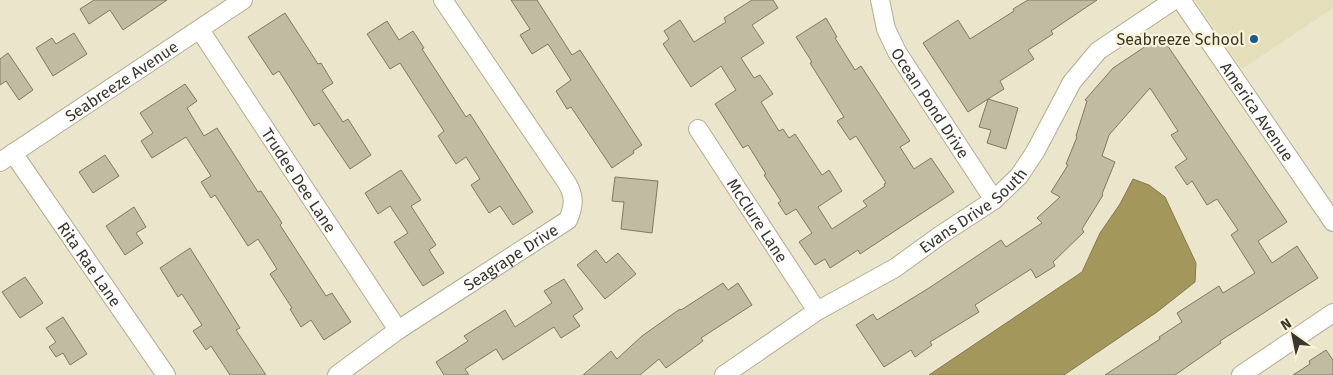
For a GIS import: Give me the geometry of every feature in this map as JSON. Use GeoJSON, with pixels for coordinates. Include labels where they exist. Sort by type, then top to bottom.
{"type":"FeatureCollection","features":[{"type":"Feature","properties":{"kind":"street","name":"Seabreeze Avenue"},"geometry":{"type":"LineString","coordinates":[[7,157],[244,0]]}},
{"type":"Feature","properties":{"kind":"street","name":"Seagrape Drive"},"geometry":{"type":"LineString","coordinates":[[337,375],[398,330],[568,220],[574,208],[573,193],[567,183],[443,0]]}},
{"type":"Feature","properties":{"kind":"street","name":"Ocean Pond Drive"},"geometry":{"type":"LineString","coordinates":[[880,0],[886,29],[896,52],[994,200]]}},
{"type":"Feature","properties":{"kind":"street","name":"Evans Drive South"},"geometry":{"type":"LineString","coordinates":[[724,375],[817,311],[895,268],[994,200],[1019,176],[1036,152],[1072,82],[1098,51],[1174,0]]}},
{"type":"Feature","properties":{"kind":"street","name":"America Avenue"},"geometry":{"type":"LineString","coordinates":[[1181,0],[1333,222]]}},
{"type":"Feature","properties":{"kind":"street","name":"Trudee Dee Lane"},"geometry":{"type":"LineString","coordinates":[[200,30],[398,330]]}},
{"type":"Feature","properties":{"kind":"street","name":"McClure Lane"},"geometry":{"type":"LineString","coordinates":[[698,129],[817,311]]}},
{"type":"Feature","properties":{"kind":"street","name":"Rita Rae Lane"},"geometry":{"type":"LineString","coordinates":[[7,157],[166,375]]}},
{"type":"Feature","properties":{"kind":"street"},"geometry":{"type":"LineString","coordinates":[[1241,375],[1333,313]]}},
{"type":"Feature","properties":{"kind":"shaded area","name":"Seabreeze School"},"geometry":{"type":"Polygon","coordinates":[[[1195,0],[1333,0],[1333,8],[1242,69],[1195,0]]]}},
{"type":"Feature","properties":{"kind":"shaded area"},"geometry":{"type":"Polygon","coordinates":[[[1133,179],[1149,185],[1165,197],[1196,263],[1195,282],[1157,312],[1064,375],[929,375],[1082,272],[1100,233],[1120,204],[1133,179]]]}},
{"type":"Feature","properties":{"kind":"building"},"geometry":{"type":"Polygon","coordinates":[[[94,0],[167,0],[123,30],[110,10],[89,24],[80,9],[94,0]]]}},
{"type":"Feature","properties":{"kind":"building"},"geometry":{"type":"Polygon","coordinates":[[[511,0],[537,0],[572,55],[580,50],[642,145],[633,151],[634,153],[612,168],[571,107],[567,109],[556,91],[571,80],[548,44],[532,54],[520,35],[530,29],[511,0]]]}},
{"type":"Feature","properties":{"kind":"building"},"geometry":{"type":"Polygon","coordinates":[[[752,0],[773,0],[778,8],[752,25],[764,43],[741,58],[754,78],[760,75],[773,94],[761,102],[779,131],[783,129],[789,138],[795,134],[822,175],[829,170],[842,191],[818,207],[832,229],[867,206],[863,201],[885,186],[884,184],[886,183],[856,136],[850,140],[837,121],[844,117],[796,37],[826,18],[837,37],[835,38],[855,70],[861,66],[910,141],[900,147],[914,169],[931,158],[954,192],[860,254],[858,250],[830,268],[825,259],[815,265],[799,242],[812,233],[796,209],[786,215],[778,203],[781,201],[748,145],[743,148],[715,104],[736,90],[721,66],[691,87],[663,44],[669,39],[664,31],[680,20],[694,42],[726,22],[724,18],[752,0]]]}},
{"type":"Feature","properties":{"kind":"building"},"geometry":{"type":"Polygon","coordinates":[[[1028,0],[1097,0],[1051,31],[1053,34],[1028,50],[1034,59],[1000,81],[1004,89],[968,112],[923,43],[958,20],[970,39],[1028,0]]]}},
{"type":"Feature","properties":{"kind":"building"},"geometry":{"type":"Polygon","coordinates":[[[285,13],[318,64],[321,63],[333,83],[322,90],[343,122],[348,119],[371,155],[350,169],[319,123],[314,126],[279,71],[273,75],[248,37],[285,13]]]}},
{"type":"Feature","properties":{"kind":"building"},"geometry":{"type":"Polygon","coordinates":[[[387,21],[399,40],[413,31],[424,48],[422,49],[466,117],[470,114],[533,212],[513,225],[500,206],[489,213],[471,185],[480,179],[466,157],[456,164],[438,136],[444,131],[400,63],[390,69],[367,34],[387,21]]]}},
{"type":"Feature","properties":{"kind":"building"},"geometry":{"type":"Polygon","coordinates":[[[74,33],[87,54],[53,76],[36,48],[52,38],[56,44],[74,33]]]}},
{"type":"Feature","properties":{"kind":"building"},"geometry":{"type":"Polygon","coordinates":[[[1161,36],[1287,222],[1258,241],[1272,263],[1297,246],[1318,278],[1220,341],[1221,343],[1175,375],[1105,375],[1160,339],[1159,337],[1182,322],[1177,313],[1219,286],[1223,293],[1255,273],[1231,235],[1238,230],[1217,199],[1207,205],[1192,181],[1187,185],[1175,167],[1187,159],[1171,135],[1178,131],[1150,88],[1109,135],[1102,156],[1115,162],[1103,195],[1082,229],[1084,232],[1053,262],[1055,266],[1036,278],[1031,269],[975,305],[979,312],[930,342],[932,345],[915,357],[911,350],[884,367],[856,325],[873,314],[877,320],[1001,240],[1006,247],[1042,223],[1037,218],[1060,197],[1051,192],[1068,165],[1066,164],[1077,137],[1087,101],[1085,100],[1113,68],[1161,36]]]}},
{"type":"Feature","properties":{"kind":"building"},"geometry":{"type":"Polygon","coordinates":[[[8,53],[33,90],[19,100],[6,81],[0,85],[0,59],[8,53]]]}},
{"type":"Feature","properties":{"kind":"building"},"geometry":{"type":"Polygon","coordinates":[[[185,84],[197,101],[187,108],[204,136],[217,128],[258,192],[261,191],[282,223],[280,225],[326,296],[332,293],[351,322],[324,340],[311,320],[301,327],[290,309],[292,308],[270,274],[277,269],[258,239],[248,246],[215,195],[211,198],[201,182],[211,176],[186,137],[152,158],[141,141],[153,133],[140,113],[185,84]]]}},
{"type":"Feature","properties":{"kind":"building"},"geometry":{"type":"Polygon","coordinates":[[[988,99],[1018,108],[1006,149],[987,143],[991,130],[979,127],[988,99]]]}},
{"type":"Feature","properties":{"kind":"building"},"geometry":{"type":"Polygon","coordinates":[[[105,155],[119,176],[93,193],[79,172],[105,155]]]}},
{"type":"Feature","properties":{"kind":"building"},"geometry":{"type":"Polygon","coordinates":[[[401,170],[421,200],[411,206],[436,245],[429,250],[444,273],[423,286],[394,242],[408,233],[390,206],[378,214],[365,193],[401,170]]]}},
{"type":"Feature","properties":{"kind":"building"},"geometry":{"type":"Polygon","coordinates":[[[615,177],[658,181],[652,233],[621,229],[624,202],[612,201],[615,177]]]}},
{"type":"Feature","properties":{"kind":"building"},"geometry":{"type":"Polygon","coordinates":[[[134,207],[146,227],[136,233],[143,243],[125,255],[106,226],[134,207]]]}},
{"type":"Feature","properties":{"kind":"building"},"geometry":{"type":"Polygon","coordinates":[[[190,248],[240,328],[236,330],[266,375],[230,375],[211,346],[206,350],[193,331],[202,325],[182,294],[178,297],[160,268],[190,248]]]}},
{"type":"Feature","properties":{"kind":"building"},"geometry":{"type":"Polygon","coordinates":[[[596,250],[606,263],[618,253],[636,274],[605,299],[577,265],[596,250]]]}},
{"type":"Feature","properties":{"kind":"building"},"geometry":{"type":"Polygon","coordinates":[[[25,277],[43,303],[20,318],[2,292],[25,277]]]}},
{"type":"Feature","properties":{"kind":"building"},"geometry":{"type":"Polygon","coordinates":[[[564,279],[583,309],[573,316],[580,326],[561,338],[554,327],[503,360],[496,349],[465,369],[469,375],[444,375],[436,362],[468,341],[464,336],[505,310],[515,327],[552,303],[544,291],[564,279]]]}},
{"type":"Feature","properties":{"kind":"building"},"geometry":{"type":"Polygon","coordinates":[[[723,283],[728,290],[738,283],[752,305],[701,338],[703,341],[666,368],[659,359],[640,375],[583,375],[611,351],[617,359],[642,336],[680,309],[723,283]]]}},
{"type":"Feature","properties":{"kind":"building"},"geometry":{"type":"Polygon","coordinates":[[[63,317],[87,354],[70,365],[63,353],[56,357],[49,347],[56,342],[46,328],[63,317]]]}},
{"type":"Feature","properties":{"kind":"building"},"geometry":{"type":"Polygon","coordinates":[[[1326,350],[1333,360],[1333,375],[1293,375],[1310,364],[1309,361],[1326,350]]]}},
{"type":"Feature","properties":{"kind":"place","name":"Seabreeze School"},"geometry":{"type":"Point","coordinates":[1254,39]}}]}
